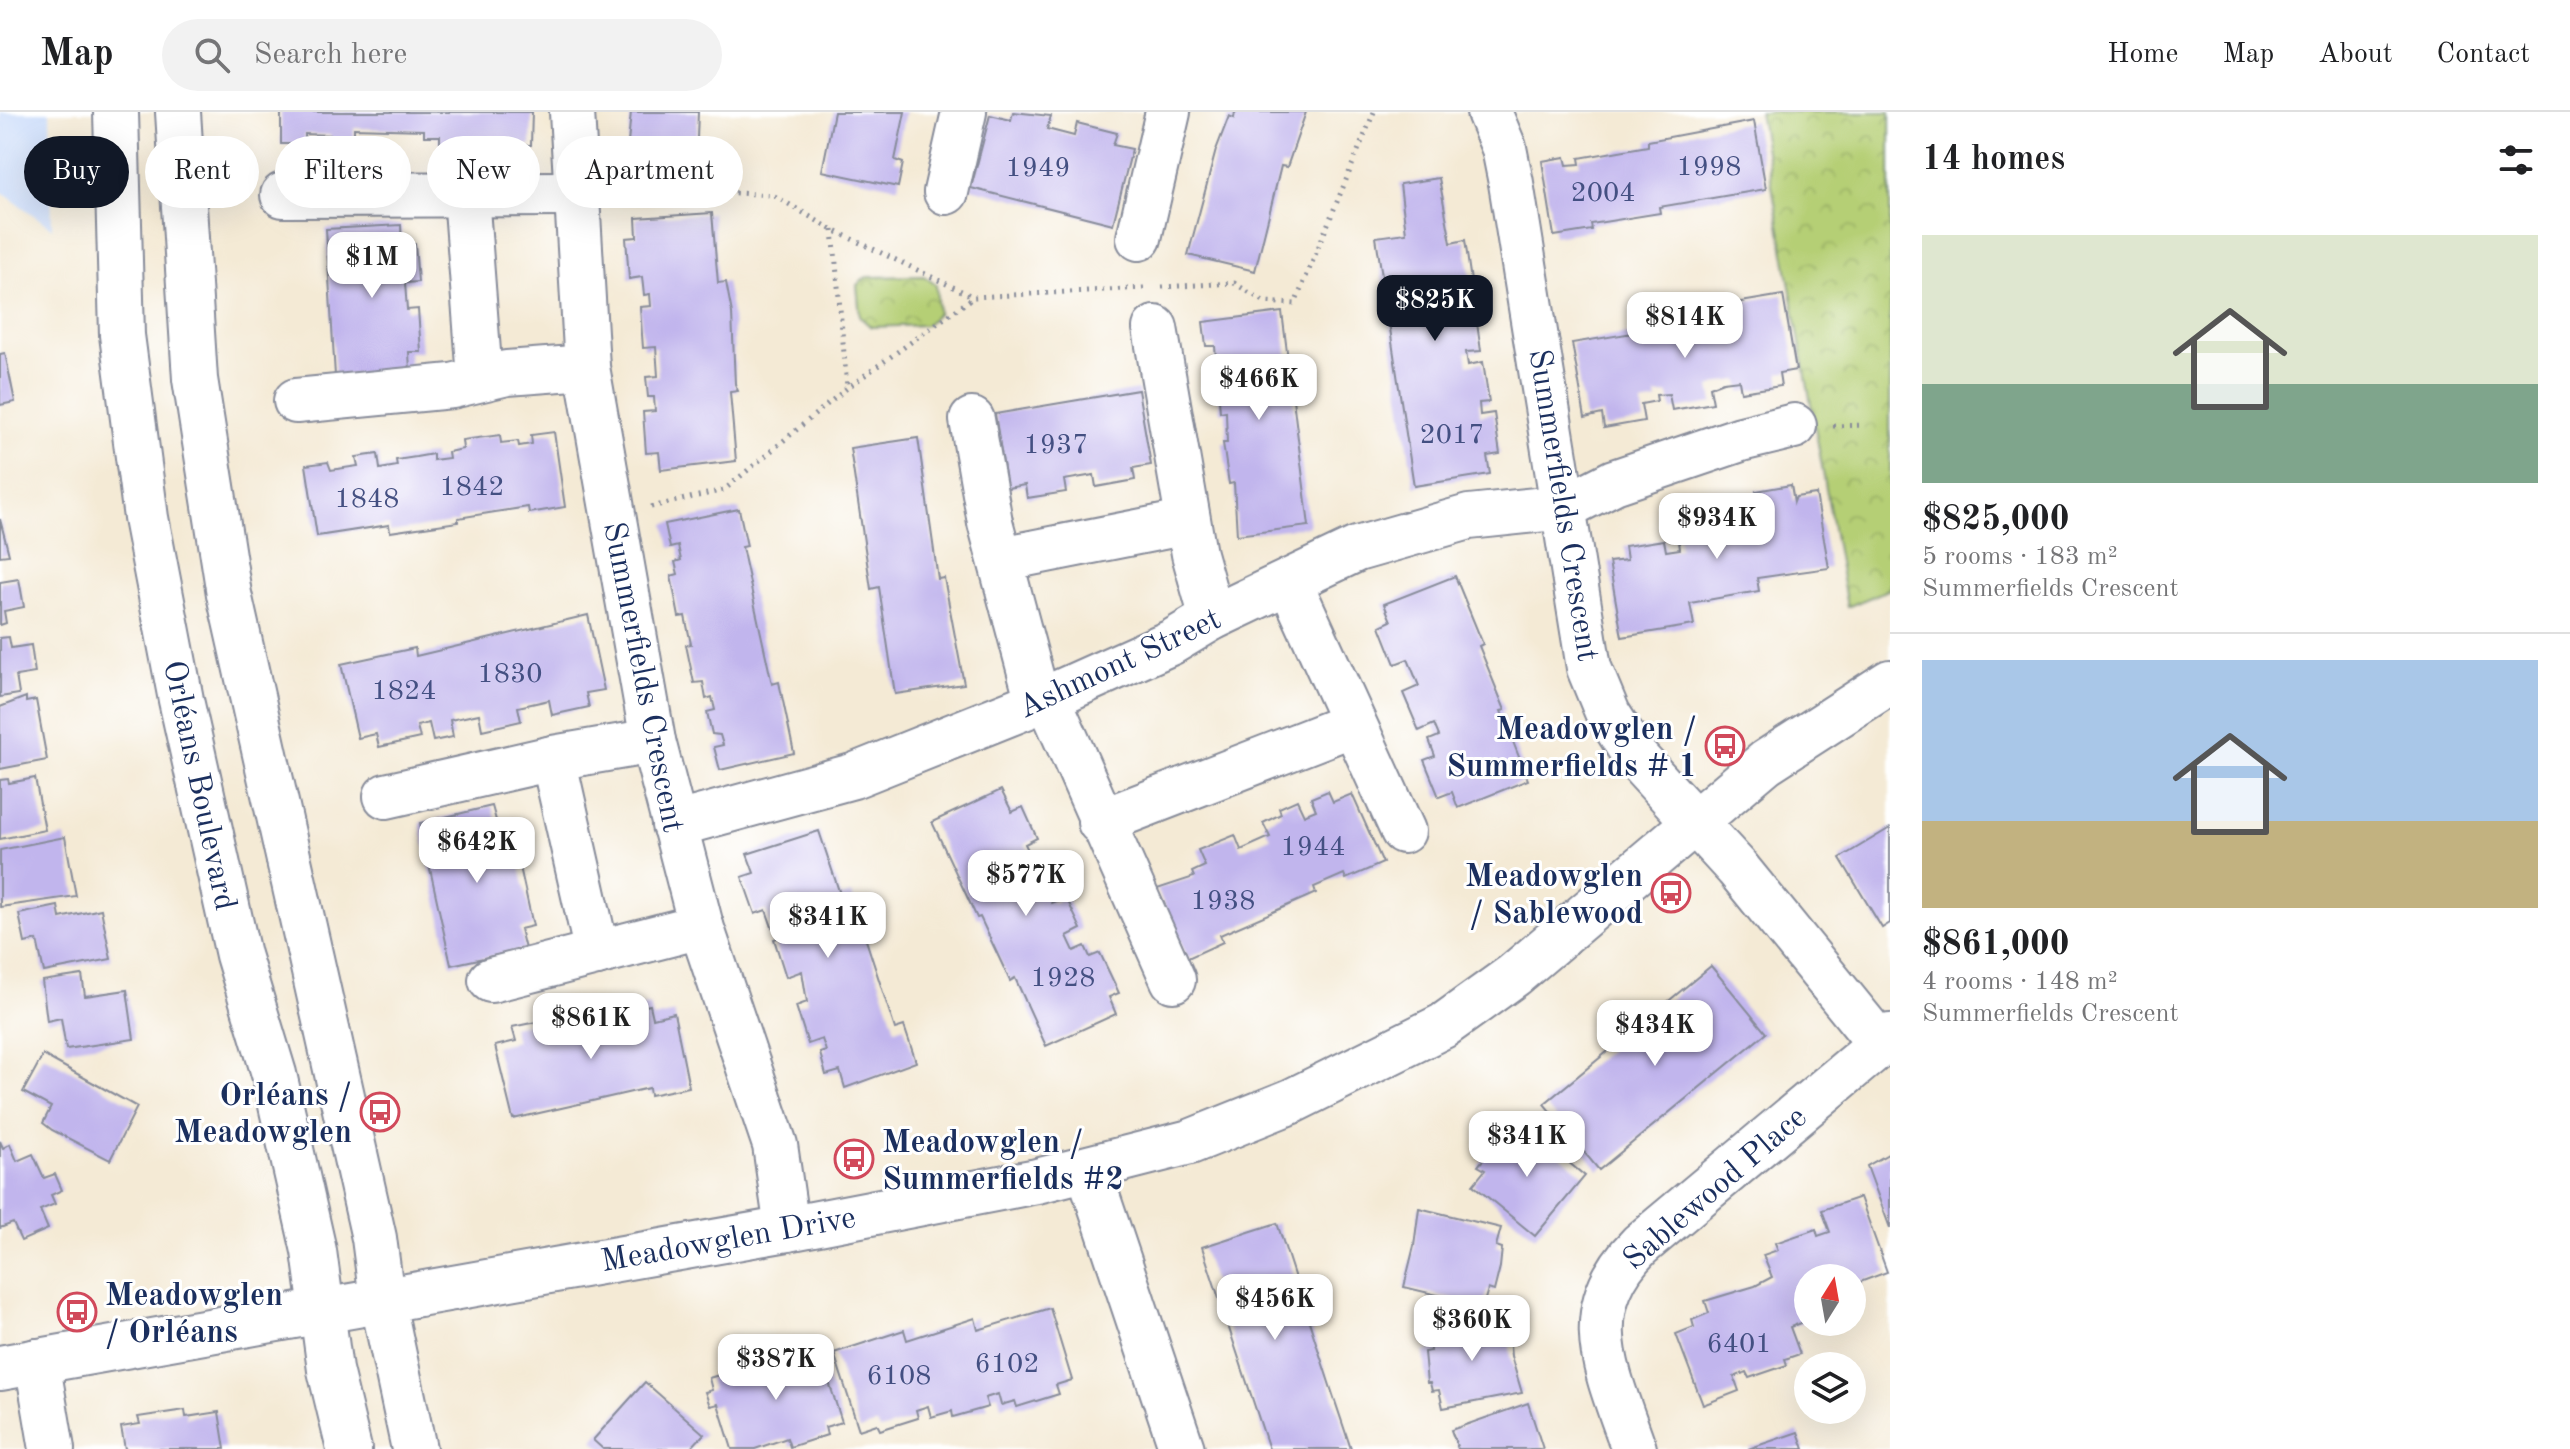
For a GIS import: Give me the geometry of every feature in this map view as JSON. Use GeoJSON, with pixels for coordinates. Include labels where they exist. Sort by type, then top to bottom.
{"type":"FeatureCollection","features":[{"type":"Feature","properties":{"kind":"street","name":"Orléans Boulevard"},"geometry":{"type":"LineString","coordinates":[[116,112],[122,335],[149,534],[235,940],[274,1074],[314,1251],[330,1370],[349,1449]]}},
{"type":"Feature","properties":{"kind":"street","name":"Orléans Boulevard"},"geometry":{"type":"LineString","coordinates":[[178,112],[195,379],[213,501],[248,687],[374,1238],[382,1299],[414,1449]]}},
{"type":"Feature","properties":{"kind":"street","name":"Summerfields Crescent"},"geometry":{"type":"LineString","coordinates":[[572,112],[573,136]]}},
{"type":"Feature","properties":{"kind":"street"},"geometry":{"type":"LineString","coordinates":[[946,192],[964,112]]}},
{"type":"Feature","properties":{"kind":"street"},"geometry":{"type":"LineString","coordinates":[[1139,238],[1168,112]]}},
{"type":"Feature","properties":{"kind":"street","name":"Summerfields Crescent"},"geometry":{"type":"LineString","coordinates":[[1493,113],[1511,183],[1589,668],[1636,758],[1695,821]]}},
{"type":"Feature","properties":{"kind":"street"},"geometry":{"type":"LineString","coordinates":[[467,208],[480,378]]}},
{"type":"Feature","properties":{"kind":"street","name":"Summerfields Crescent"},"geometry":{"type":"LineString","coordinates":[[576,208],[587,367],[653,741],[701,926],[775,1145],[787,1229]]}},
{"type":"Feature","properties":{"kind":"street"},"geometry":{"type":"LineString","coordinates":[[1155,328],[1188,522],[1212,618]]}},
{"type":"Feature","properties":{"kind":"street"},"geometry":{"type":"LineString","coordinates":[[296,401],[452,386],[480,378],[587,367]]}},
{"type":"Feature","properties":{"kind":"street"},"geometry":{"type":"LineString","coordinates":[[972,420],[990,522],[1043,700],[1173,980]]}},
{"type":"Feature","properties":{"kind":"street"},"geometry":{"type":"LineString","coordinates":[[1565,507],[1614,482],[1741,439],[1794,426]]}},
{"type":"Feature","properties":{"kind":"street","name":"Ashmont Street"},"geometry":{"type":"LineString","coordinates":[[674,825],[853,776],[1043,700],[1172,642],[1212,618],[1357,549],[1469,517],[1565,507]]}},
{"type":"Feature","properties":{"kind":"street"},"geometry":{"type":"LineString","coordinates":[[1001,559],[1188,522]]}},
{"type":"Feature","properties":{"kind":"street"},"geometry":{"type":"LineString","coordinates":[[1290,583],[1403,831]]}},
{"type":"Feature","properties":{"kind":"street","name":"Meadowglen Drive"},"geometry":{"type":"LineString","coordinates":[[18,1365],[787,1229],[1088,1169],[1190,1142],[1292,1101],[1443,1026],[1549,946],[1766,762],[1890,682]]}},
{"type":"Feature","properties":{"kind":"street"},"geometry":{"type":"LineString","coordinates":[[1100,822],[1353,724]]}},
{"type":"Feature","properties":{"kind":"street"},"geometry":{"type":"LineString","coordinates":[[386,796],[553,758],[653,741]]}},
{"type":"Feature","properties":{"kind":"street"},"geometry":{"type":"LineString","coordinates":[[553,758],[597,953]]}},
{"type":"Feature","properties":{"kind":"street","name":"Sablewood Place"},"geometry":{"type":"LineString","coordinates":[[1634,1449],[1607,1370],[1600,1338],[1600,1311],[1613,1276],[1640,1245],[1885,1040],[1695,821]]}},
{"type":"Feature","properties":{"kind":"street"},"geometry":{"type":"LineString","coordinates":[[491,980],[701,926]]}},
{"type":"Feature","properties":{"kind":"street"},"geometry":{"type":"LineString","coordinates":[[1088,1169],[1182,1449]]}},
{"type":"Feature","properties":{"kind":"street"},"geometry":{"type":"LineString","coordinates":[[18,1365],[52,1449]]}},
{"type":"Feature","properties":{"kind":"path"},"geometry":{"type":"LineString","coordinates":[[743,194],[773,195],[833,230],[974,297],[1234,283],[1265,302],[1295,304],[1374,112]]}},
{"type":"Feature","properties":{"kind":"path"},"geometry":{"type":"LineString","coordinates":[[833,230],[847,388]]}},
{"type":"Feature","properties":{"kind":"path"},"geometry":{"type":"LineString","coordinates":[[612,515],[724,490],[847,388],[974,297]]}},
{"type":"Feature","properties":{"kind":"shaded area"},"geometry":{"type":"Polygon","coordinates":[[[0,112],[50,112],[50,136],[24,136],[24,208],[52,208],[52,228],[0,191],[0,112]]]}},
{"type":"Feature","properties":{"kind":"green space"},"geometry":{"type":"Polygon","coordinates":[[[1759,112],[1890,112],[1890,589],[1847,607],[1759,112]]]}},
{"type":"Feature","properties":{"kind":"green space"},"geometry":{"type":"Polygon","coordinates":[[[924,276],[936,285],[938,313],[926,325],[871,327],[860,317],[857,285],[867,277],[924,276]]]}},
{"type":"Feature","properties":{"kind":"building"},"geometry":{"type":"Polygon","coordinates":[[[281,112],[532,112],[531,136],[424,136],[424,130],[354,128],[354,136],[281,136],[281,112]]]}},
{"type":"Feature","properties":{"kind":"building"},"geometry":{"type":"Polygon","coordinates":[[[631,112],[698,112],[697,136],[629,136],[631,112]]]}},
{"type":"Feature","properties":{"kind":"building"},"geometry":{"type":"Polygon","coordinates":[[[834,112],[905,112],[895,160],[903,163],[898,187],[822,171],[834,112]]]}},
{"type":"Feature","properties":{"kind":"building"},"geometry":{"type":"Polygon","coordinates":[[[1013,112],[1051,116],[1047,129],[1074,136],[1077,123],[1117,133],[1113,145],[1132,149],[1113,224],[971,188],[990,115],[1011,120],[1013,112]]]}},
{"type":"Feature","properties":{"kind":"building"},"geometry":{"type":"Polygon","coordinates":[[[1235,112],[1306,112],[1287,167],[1281,166],[1255,271],[1188,255],[1216,150],[1229,116],[1234,118],[1235,112]]]}},
{"type":"Feature","properties":{"kind":"building"},"geometry":{"type":"Polygon","coordinates":[[[1754,121],[1766,189],[1659,207],[1660,213],[1591,224],[1592,230],[1554,236],[1542,161],[1565,157],[1567,165],[1580,164],[1579,158],[1648,146],[1648,141],[1754,121]]]}},
{"type":"Feature","properties":{"kind":"building"},"geometry":{"type":"Polygon","coordinates":[[[1439,178],[1451,243],[1465,240],[1471,281],[1458,283],[1458,306],[1459,312],[1475,309],[1481,351],[1466,352],[1468,365],[1483,362],[1489,402],[1479,403],[1480,415],[1494,413],[1500,454],[1487,456],[1490,474],[1414,486],[1376,237],[1406,233],[1400,184],[1439,178]]]}},
{"type":"Feature","properties":{"kind":"building"},"geometry":{"type":"Polygon","coordinates":[[[712,213],[718,283],[726,282],[732,313],[735,384],[738,391],[730,392],[736,461],[661,470],[659,452],[646,453],[643,412],[655,411],[654,397],[648,397],[646,377],[658,376],[656,347],[643,348],[640,307],[651,306],[650,294],[644,295],[642,277],[629,279],[626,238],[637,237],[636,218],[712,213]]]}},
{"type":"Feature","properties":{"kind":"building"},"geometry":{"type":"Polygon","coordinates":[[[401,225],[402,245],[415,244],[418,282],[405,283],[407,310],[418,309],[421,352],[409,352],[410,371],[335,376],[326,229],[401,225]]]}},
{"type":"Feature","properties":{"kind":"building"},"geometry":{"type":"Polygon","coordinates":[[[1783,295],[1796,370],[1779,373],[1781,386],[1741,392],[1739,380],[1723,382],[1710,387],[1713,403],[1672,410],[1669,394],[1656,395],[1657,401],[1641,404],[1644,421],[1604,428],[1602,414],[1585,418],[1572,343],[1645,331],[1644,325],[1712,314],[1711,307],[1783,295]]]}},
{"type":"Feature","properties":{"kind":"building"},"geometry":{"type":"Polygon","coordinates":[[[1282,312],[1309,526],[1237,535],[1234,483],[1229,484],[1223,443],[1227,443],[1226,411],[1220,412],[1215,346],[1206,346],[1203,322],[1282,312]]]}},
{"type":"Feature","properties":{"kind":"building"},"geometry":{"type":"Polygon","coordinates":[[[5,353],[15,402],[0,405],[0,354],[5,353]]]}},
{"type":"Feature","properties":{"kind":"building"},"geometry":{"type":"Polygon","coordinates":[[[1138,390],[1151,465],[1133,468],[1135,480],[1096,487],[1094,475],[1064,480],[1066,492],[1027,498],[1025,485],[1007,488],[995,414],[1138,390]]]}},
{"type":"Feature","properties":{"kind":"building"},"geometry":{"type":"Polygon","coordinates":[[[554,432],[565,507],[529,513],[528,507],[390,532],[389,525],[317,536],[306,465],[328,462],[331,470],[358,466],[356,457],[378,454],[380,469],[397,466],[396,460],[433,454],[433,460],[449,458],[448,452],[463,449],[462,440],[500,435],[501,443],[518,441],[519,446],[532,444],[531,435],[554,432]]]}},
{"type":"Feature","properties":{"kind":"building"},"geometry":{"type":"Polygon","coordinates":[[[918,438],[938,579],[944,578],[964,684],[895,694],[879,587],[871,589],[850,448],[918,438]]]}},
{"type":"Feature","properties":{"kind":"building"},"geometry":{"type":"Polygon","coordinates":[[[1791,485],[1794,502],[1796,497],[1816,494],[1829,568],[1757,578],[1759,591],[1690,603],[1694,625],[1622,637],[1609,562],[1627,560],[1625,546],[1664,540],[1666,551],[1680,549],[1678,534],[1693,531],[1690,515],[1730,509],[1732,524],[1747,521],[1745,509],[1760,507],[1756,491],[1791,485]]]}},
{"type":"Feature","properties":{"kind":"building"},"geometry":{"type":"Polygon","coordinates":[[[739,509],[747,546],[742,547],[772,684],[779,682],[794,753],[720,770],[714,747],[723,745],[720,735],[712,734],[707,712],[715,710],[712,697],[706,699],[703,682],[694,683],[686,645],[691,644],[685,616],[679,617],[671,576],[678,574],[675,562],[681,560],[678,546],[670,548],[665,524],[739,509]]]}},
{"type":"Feature","properties":{"kind":"building"},"geometry":{"type":"Polygon","coordinates":[[[0,519],[9,555],[0,556],[0,519]]]}},
{"type":"Feature","properties":{"kind":"building"},"geometry":{"type":"Polygon","coordinates":[[[1455,576],[1483,644],[1479,646],[1505,710],[1501,711],[1528,780],[1458,808],[1452,792],[1439,797],[1424,760],[1435,756],[1429,740],[1439,736],[1434,724],[1419,731],[1403,693],[1419,686],[1408,659],[1395,664],[1380,626],[1391,621],[1384,604],[1455,576]]]}},
{"type":"Feature","properties":{"kind":"building"},"geometry":{"type":"Polygon","coordinates":[[[19,579],[24,607],[4,611],[6,623],[0,625],[0,582],[19,579]]]}},
{"type":"Feature","properties":{"kind":"building"},"geometry":{"type":"Polygon","coordinates":[[[588,615],[604,690],[586,693],[589,707],[552,715],[549,700],[518,707],[521,721],[482,730],[479,714],[450,720],[453,737],[433,741],[429,723],[417,726],[420,738],[379,747],[376,734],[358,738],[341,664],[415,648],[416,656],[588,615]]]}},
{"type":"Feature","properties":{"kind":"building"},"geometry":{"type":"Polygon","coordinates":[[[9,637],[11,648],[31,645],[35,673],[16,676],[19,694],[0,697],[0,638],[9,637]]]}},
{"type":"Feature","properties":{"kind":"building"},"geometry":{"type":"Polygon","coordinates":[[[26,697],[26,702],[36,700],[47,760],[0,769],[0,707],[26,697]]]}},
{"type":"Feature","properties":{"kind":"building"},"geometry":{"type":"Polygon","coordinates":[[[35,778],[45,830],[0,839],[0,780],[8,779],[9,783],[35,778]]]}},
{"type":"Feature","properties":{"kind":"building"},"geometry":{"type":"Polygon","coordinates":[[[1001,790],[1012,812],[1023,807],[1037,838],[1025,844],[1030,854],[1038,851],[1047,871],[1034,877],[1040,890],[1044,887],[1052,903],[1066,897],[1081,929],[1067,936],[1074,951],[1085,946],[1090,957],[1100,953],[1119,993],[1109,997],[1116,1014],[1046,1046],[1015,978],[1010,981],[980,917],[977,918],[932,822],[1001,790]]]}},
{"type":"Feature","properties":{"kind":"building"},"geometry":{"type":"Polygon","coordinates":[[[1328,791],[1333,802],[1352,794],[1383,863],[1346,879],[1344,874],[1314,887],[1316,893],[1220,935],[1223,942],[1188,958],[1157,889],[1194,877],[1192,872],[1205,866],[1198,850],[1235,835],[1241,850],[1270,837],[1263,823],[1281,814],[1279,808],[1297,800],[1304,815],[1316,810],[1311,798],[1328,791]]]}},
{"type":"Feature","properties":{"kind":"building"},"geometry":{"type":"Polygon","coordinates":[[[492,806],[497,824],[510,821],[533,926],[520,929],[525,949],[451,965],[420,823],[492,806]]]}},
{"type":"Feature","properties":{"kind":"building"},"geometry":{"type":"Polygon","coordinates":[[[1890,828],[1890,923],[1882,928],[1840,858],[1890,828]]]}},
{"type":"Feature","properties":{"kind":"building"},"geometry":{"type":"Polygon","coordinates":[[[819,831],[841,897],[851,894],[895,1029],[904,1026],[916,1062],[845,1088],[840,1071],[826,1075],[820,1053],[826,1051],[822,1039],[808,1044],[796,1006],[807,1002],[802,971],[786,977],[774,939],[788,934],[784,924],[772,927],[766,910],[755,914],[742,877],[754,873],[747,854],[819,831]]]}},
{"type":"Feature","properties":{"kind":"building"},"geometry":{"type":"Polygon","coordinates":[[[65,837],[76,896],[0,907],[0,850],[65,837]]]}},
{"type":"Feature","properties":{"kind":"building"},"geometry":{"type":"Polygon","coordinates":[[[58,906],[60,918],[101,909],[111,959],[44,972],[37,940],[25,943],[19,914],[58,906]]]}},
{"type":"Feature","properties":{"kind":"building"},"geometry":{"type":"Polygon","coordinates":[[[1711,966],[1766,1033],[1599,1170],[1544,1104],[1711,966]]]}},
{"type":"Feature","properties":{"kind":"building"},"geometry":{"type":"Polygon","coordinates":[[[82,975],[85,996],[127,990],[134,1039],[66,1049],[61,1018],[47,1021],[42,981],[82,975]]]}},
{"type":"Feature","properties":{"kind":"building"},"geometry":{"type":"Polygon","coordinates":[[[615,1005],[618,1022],[634,1018],[632,1009],[650,1005],[653,1018],[674,1013],[689,1087],[650,1095],[649,1088],[513,1119],[495,1046],[516,1041],[512,1027],[546,1020],[550,1036],[585,1029],[581,1012],[615,1005]]]}},
{"type":"Feature","properties":{"kind":"building"},"geometry":{"type":"Polygon","coordinates":[[[43,1055],[137,1107],[110,1160],[43,1123],[51,1107],[23,1092],[43,1055]]]}},
{"type":"Feature","properties":{"kind":"building"},"geometry":{"type":"Polygon","coordinates":[[[1522,1124],[1585,1176],[1535,1236],[1473,1185],[1485,1170],[1478,1166],[1504,1134],[1510,1139],[1522,1124]]]}},
{"type":"Feature","properties":{"kind":"building"},"geometry":{"type":"Polygon","coordinates":[[[0,1141],[3,1148],[10,1144],[17,1161],[33,1154],[44,1178],[55,1174],[62,1190],[51,1195],[55,1204],[40,1210],[48,1229],[21,1241],[13,1223],[0,1228],[0,1141]]]}},
{"type":"Feature","properties":{"kind":"building"},"geometry":{"type":"Polygon","coordinates":[[[1890,1153],[1890,1228],[1867,1166],[1890,1153]]]}},
{"type":"Feature","properties":{"kind":"building"},"geometry":{"type":"Polygon","coordinates":[[[1860,1197],[1887,1272],[1866,1280],[1866,1264],[1794,1264],[1794,1325],[1790,1327],[1799,1352],[1785,1359],[1787,1365],[1749,1378],[1746,1372],[1734,1377],[1739,1391],[1703,1405],[1676,1334],[1694,1327],[1692,1320],[1709,1313],[1705,1301],[1755,1286],[1772,1277],[1763,1255],[1778,1250],[1775,1243],[1816,1229],[1818,1236],[1830,1232],[1822,1210],[1860,1197]]]}},
{"type":"Feature","properties":{"kind":"building"},"geometry":{"type":"Polygon","coordinates":[[[1419,1208],[1501,1228],[1496,1246],[1502,1248],[1500,1267],[1494,1291],[1488,1289],[1483,1306],[1404,1287],[1419,1208]]]}},
{"type":"Feature","properties":{"kind":"building"},"geometry":{"type":"Polygon","coordinates":[[[1277,1223],[1351,1449],[1269,1449],[1202,1247],[1277,1223]]]}},
{"type":"Feature","properties":{"kind":"building"},"geometry":{"type":"Polygon","coordinates":[[[1050,1308],[1072,1380],[1056,1385],[1059,1394],[1017,1407],[1015,1401],[1001,1405],[998,1394],[985,1398],[988,1407],[953,1417],[952,1411],[931,1417],[928,1406],[916,1410],[918,1418],[880,1430],[877,1424],[859,1430],[834,1353],[904,1330],[907,1340],[975,1318],[978,1330],[1050,1308]]]}},
{"type":"Feature","properties":{"kind":"building"},"geometry":{"type":"Polygon","coordinates":[[[1507,1316],[1511,1356],[1522,1393],[1443,1408],[1439,1390],[1432,1391],[1430,1383],[1427,1383],[1424,1352],[1431,1351],[1427,1332],[1507,1316]]]}},
{"type":"Feature","properties":{"kind":"building"},"geometry":{"type":"Polygon","coordinates":[[[817,1345],[842,1422],[825,1427],[827,1435],[790,1447],[787,1438],[755,1449],[732,1449],[718,1404],[710,1406],[705,1392],[712,1390],[709,1378],[746,1367],[748,1372],[817,1345]]]}},
{"type":"Feature","properties":{"kind":"building"},"geometry":{"type":"Polygon","coordinates":[[[645,1382],[704,1434],[690,1449],[603,1449],[593,1440],[645,1382]]]}},
{"type":"Feature","properties":{"kind":"building"},"geometry":{"type":"Polygon","coordinates":[[[1528,1403],[1543,1449],[1458,1449],[1451,1430],[1528,1403]]]}},
{"type":"Feature","properties":{"kind":"building"},"geometry":{"type":"Polygon","coordinates":[[[185,1410],[186,1417],[219,1412],[225,1449],[125,1449],[121,1427],[140,1424],[138,1417],[185,1410]]]}},
{"type":"Feature","properties":{"kind":"building"},"geometry":{"type":"Polygon","coordinates":[[[1798,1432],[1804,1449],[1748,1449],[1798,1432]]]}},
{"type":"Feature","properties":{"kind":"place","name":"Meadowglen / Summerfields # 1"},"geometry":{"type":"Point","coordinates":[1725,746]}},
{"type":"Feature","properties":{"kind":"place","name":"Meadowglen / Sablewood"},"geometry":{"type":"Point","coordinates":[1671,893]}},
{"type":"Feature","properties":{"kind":"place","name":"Orléans / Meadowglen"},"geometry":{"type":"Point","coordinates":[380,1112]}},
{"type":"Feature","properties":{"kind":"place","name":"Meadowglen / Summerfields #2"},"geometry":{"type":"Point","coordinates":[854,1159]}},
{"type":"Feature","properties":{"kind":"place","name":"Meadowglen / Orléans"},"geometry":{"type":"Point","coordinates":[77,1312]}}]}
